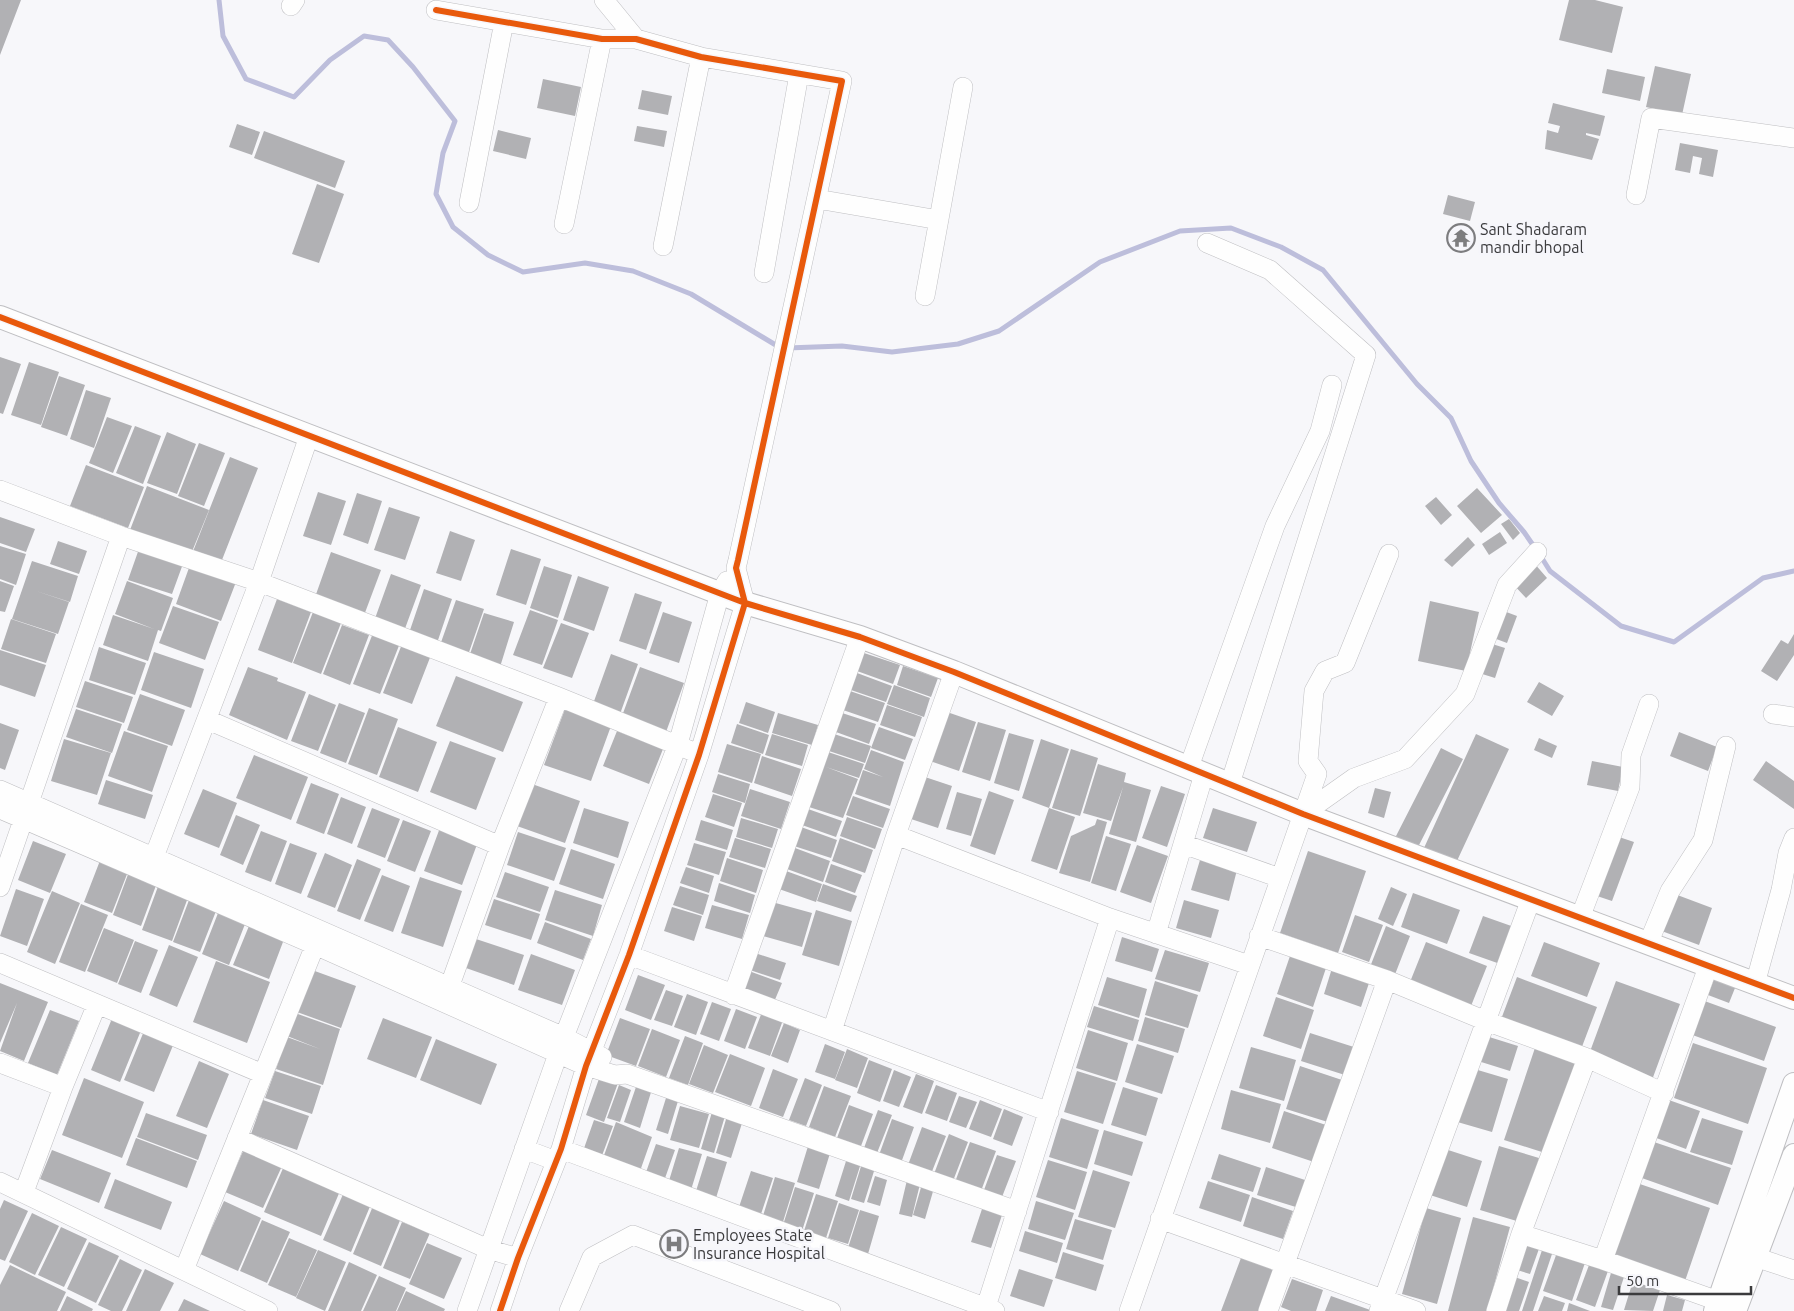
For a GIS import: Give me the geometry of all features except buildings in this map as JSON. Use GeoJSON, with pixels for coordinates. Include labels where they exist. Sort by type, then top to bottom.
{"type":"FeatureCollection","features":[{"type":"Feature","properties":{"kind":"street"},"geometry":{"type":"LineString","coordinates":[[604,0],[636,39]]}},
{"type":"Feature","properties":{"kind":"street"},"geometry":{"type":"LineString","coordinates":[[436,10],[602,39],[636,39],[701,57],[842,81],[736,568],[720,593],[678,744],[561,1045],[467,1311]]}},
{"type":"Feature","properties":{"kind":"street"},"geometry":{"type":"LineString","coordinates":[[468,203],[504,22]]}},
{"type":"Feature","properties":{"kind":"street"},"geometry":{"type":"LineString","coordinates":[[564,224],[602,39]]}},
{"type":"Feature","properties":{"kind":"street"},"geometry":{"type":"LineString","coordinates":[[663,246],[701,57]]}},
{"type":"Feature","properties":{"kind":"street"},"geometry":{"type":"LineString","coordinates":[[764,273],[799,74]]}},
{"type":"Feature","properties":{"kind":"street"},"geometry":{"type":"LineString","coordinates":[[925,296],[963,87]]}},
{"type":"Feature","properties":{"kind":"street"},"geometry":{"type":"LineString","coordinates":[[1636,195],[1651,118],[1794,138]]}},
{"type":"Feature","properties":{"kind":"street"},"geometry":{"type":"LineString","coordinates":[[817,199],[939,220]]}},
{"type":"Feature","properties":{"kind":"street"},"geometry":{"type":"LineString","coordinates":[[1207,242],[1270,270],[1366,355],[1230,784]]}},
{"type":"Feature","properties":{"kind":"street"},"geometry":{"type":"LineString","coordinates":[[0,317],[720,593],[860,637],[954,672],[1303,814],[1794,998]]}},
{"type":"Feature","properties":{"kind":"street"},"geometry":{"type":"LineString","coordinates":[[1156,934],[1182,844],[1197,770],[1275,526],[1320,431],[1332,385]]}},
{"type":"Feature","properties":{"kind":"street"},"geometry":{"type":"LineString","coordinates":[[154,857],[208,720],[259,582],[309,436]]}},
{"type":"Feature","properties":{"kind":"street"},"geometry":{"type":"LineString","coordinates":[[0,490],[121,536],[259,582],[559,697],[678,744],[700,755]]}},
{"type":"Feature","properties":{"kind":"street"},"geometry":{"type":"LineString","coordinates":[[0,887],[121,536]]}},
{"type":"Feature","properties":{"kind":"street"},"geometry":{"type":"LineString","coordinates":[[1303,814],[1354,778],[1405,759],[1465,694],[1506,584],[1537,552]]}},
{"type":"Feature","properties":{"kind":"street"},"geometry":{"type":"LineString","coordinates":[[1129,1311],[1317,774],[1308,761],[1314,691],[1325,671],[1345,664],[1389,554]]}},
{"type":"Feature","properties":{"kind":"street"},"geometry":{"type":"LineString","coordinates":[[500,1311],[518,1258],[558,1155],[589,1059],[630,954],[700,755],[745,602],[736,568]]}},
{"type":"Feature","properties":{"kind":"street"},"geometry":{"type":"LineString","coordinates":[[733,995],[860,637]]}},
{"type":"Feature","properties":{"kind":"street"},"geometry":{"type":"LineString","coordinates":[[832,1031],[896,835],[954,672]]}},
{"type":"Feature","properties":{"kind":"street"},"geometry":{"type":"LineString","coordinates":[[449,988],[500,846],[559,697]]}},
{"type":"Feature","properties":{"kind":"street"},"geometry":{"type":"LineString","coordinates":[[1580,918],[1630,786],[1631,755],[1649,704]]}},
{"type":"Feature","properties":{"kind":"street"},"geometry":{"type":"LineString","coordinates":[[1773,714],[1794,717]]}},
{"type":"Feature","properties":{"kind":"street"},"geometry":{"type":"LineString","coordinates":[[208,720],[500,846]]}},
{"type":"Feature","properties":{"kind":"street"},"geometry":{"type":"LineString","coordinates":[[1648,944],[1670,891],[1703,840],[1726,746]]}},
{"type":"Feature","properties":{"kind":"street"},"geometry":{"type":"LineString","coordinates":[[0,790],[26,810],[561,1045]]}},
{"type":"Feature","properties":{"kind":"street"},"geometry":{"type":"LineString","coordinates":[[0,809],[26,810],[154,857],[318,938],[449,988],[589,1059],[619,1066],[627,1074],[1017,1211]]}},
{"type":"Feature","properties":{"kind":"street"},"geometry":{"type":"LineString","coordinates":[[896,835],[1110,918],[1249,965]]}},
{"type":"Feature","properties":{"kind":"street"},"geometry":{"type":"LineString","coordinates":[[1756,984],[1781,890],[1788,852],[1794,838]]}},
{"type":"Feature","properties":{"kind":"street"},"geometry":{"type":"LineString","coordinates":[[1182,844],[1280,878]]}},
{"type":"Feature","properties":{"kind":"street"},"geometry":{"type":"LineString","coordinates":[[1381,1306],[1531,899]]}},
{"type":"Feature","properties":{"kind":"street"},"geometry":{"type":"LineString","coordinates":[[524,1149],[558,1155],[990,1309],[1017,1211],[1110,918]]}},
{"type":"Feature","properties":{"kind":"street"},"geometry":{"type":"LineString","coordinates":[[1259,936],[1387,980],[1486,1021],[1586,1058],[1664,1093]]}},
{"type":"Feature","properties":{"kind":"street"},"geometry":{"type":"LineString","coordinates":[[184,1270],[318,938]]}},
{"type":"Feature","properties":{"kind":"street"},"geometry":{"type":"LineString","coordinates":[[630,954],[733,995],[1048,1112]]}},
{"type":"Feature","properties":{"kind":"street"},"geometry":{"type":"LineString","coordinates":[[0,963],[263,1074]]}},
{"type":"Feature","properties":{"kind":"street"},"geometry":{"type":"LineString","coordinates":[[1603,1260],[1708,967]]}},
{"type":"Feature","properties":{"kind":"street"},"geometry":{"type":"LineString","coordinates":[[1268,1311],[1283,1264],[1387,980]]}},
{"type":"Feature","properties":{"kind":"street"},"geometry":{"type":"LineString","coordinates":[[24,1192],[63,1086],[97,1004]]}},
{"type":"Feature","properties":{"kind":"street"},"geometry":{"type":"LineString","coordinates":[[1496,1311],[1521,1234],[1586,1058]]}},
{"type":"Feature","properties":{"kind":"street"},"geometry":{"type":"LineString","coordinates":[[0,1063],[63,1086]]}},
{"type":"Feature","properties":{"kind":"street"},"geometry":{"type":"LineString","coordinates":[[1745,1254],[1794,1084]]}},
{"type":"Feature","properties":{"kind":"street"},"geometry":{"type":"LineString","coordinates":[[237,1138],[488,1249],[518,1258]]}},
{"type":"Feature","properties":{"kind":"street"},"geometry":{"type":"LineString","coordinates":[[1521,1234],[1603,1260],[1722,1308],[1745,1254],[1794,1155]]}},
{"type":"Feature","properties":{"kind":"street"},"geometry":{"type":"LineString","coordinates":[[0,1182],[268,1311]]}},
{"type":"Feature","properties":{"kind":"street"},"geometry":{"type":"LineString","coordinates":[[1160,1219],[1283,1264],[1381,1306],[1416,1311]]}},
{"type":"Feature","properties":{"kind":"street"},"geometry":{"type":"LineString","coordinates":[[569,1311],[592,1257],[633,1236],[831,1311]]}},
{"type":"Feature","properties":{"kind":"street"},"geometry":{"type":"LineString","coordinates":[[1745,1254],[1794,1270]]}},
{"type":"Feature","properties":{"kind":"waterway"},"geometry":{"type":"LineString","coordinates":[[219,0],[223,36],[246,79],[294,97],[330,60],[364,36],[388,40],[413,67],[455,121],[443,153],[436,194],[453,227],[488,255],[523,272],[585,263],[633,271],[691,294],[779,347]]}},
{"type":"Feature","properties":{"kind":"waterway"},"geometry":{"type":"LineString","coordinates":[[787,348],[842,346],[892,352],[958,344],[999,331],[1100,262],[1180,231],[1231,228],[1281,247],[1323,270],[1417,384],[1451,418],[1471,461],[1499,503],[1535,548]]}},
{"type":"Feature","properties":{"kind":"waterway"},"geometry":{"type":"LineString","coordinates":[[1540,555],[1550,571],[1621,626],[1674,642],[1763,578],[1794,571]]}},
{"type":"Feature","properties":{"kind":"cycle path"},"geometry":{"type":"LineString","coordinates":[[436,10],[602,39],[636,39],[701,57],[842,81],[736,568],[745,603],[699,755],[629,955],[586,1066],[561,1149],[518,1258],[500,1311]]}},
{"type":"Feature","properties":{"kind":"cycle path"},"geometry":{"type":"LineString","coordinates":[[0,317],[745,603],[860,637],[954,672],[1303,814],[1794,998]]}},
{"type":"Feature","properties":{"kind":"place","name":"Sant Shadaram mandir bhopal"},"geometry":{"type":"Point","coordinates":[1461,238]}},
{"type":"Feature","properties":{"kind":"place","name":"Employees State Insurance Hospital"},"geometry":{"type":"Point","coordinates":[674,1244]}}]}
